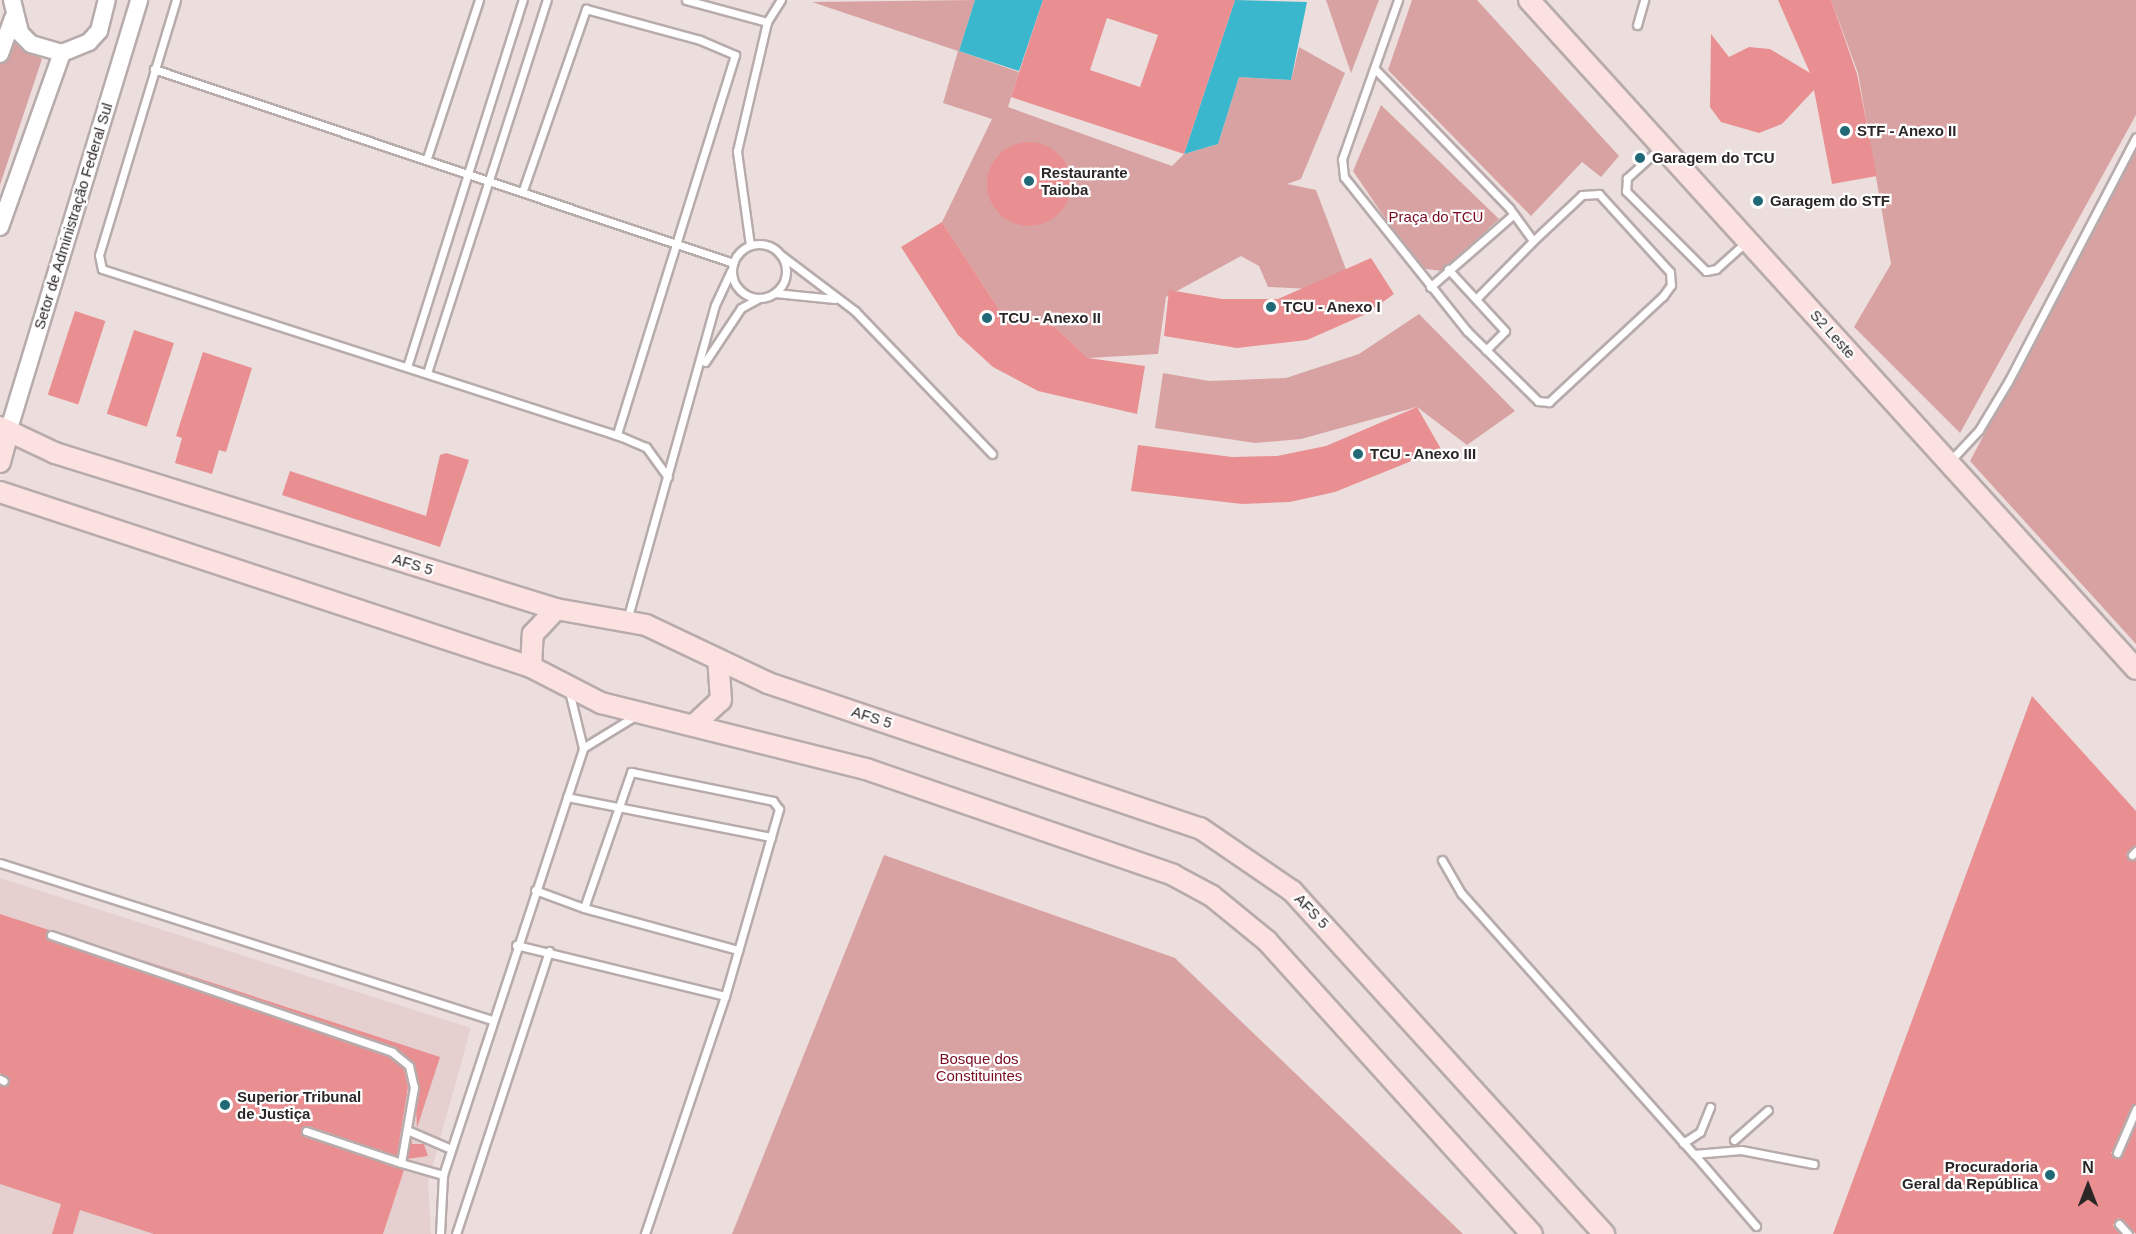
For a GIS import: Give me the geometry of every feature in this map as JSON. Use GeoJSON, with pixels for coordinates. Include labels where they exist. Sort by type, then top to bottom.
{"type":"FeatureCollection","features":[{"type":"Feature","properties":{"kind":"main road","name":"S2 Leste"},"geometry":{"type":"LineString","coordinates":[[1529,0],[2136,669]]}},
{"type":"Feature","properties":{"kind":"main road"},"geometry":{"type":"LineString","coordinates":[[0,462],[4,430]]}},
{"type":"Feature","properties":{"kind":"main road","name":"AFS 5"},"geometry":{"type":"LineString","coordinates":[[4,430],[55,453],[556,609],[627,620],[676,637],[718,661],[1148,807],[1240,850],[1292,891],[1348,948],[1604,1234]]}},
{"type":"Feature","properties":{"kind":"main road"},"geometry":{"type":"LineString","coordinates":[[0,492],[531,667],[568,686],[640,713],[695,724],[866,769],[1173,875],[1212,896],[1308,981],[1532,1234]]}},
{"type":"Feature","properties":{"kind":"main road"},"geometry":{"type":"LineString","coordinates":[[531,667],[532,634],[556,609]]}},
{"type":"Feature","properties":{"kind":"main road"},"geometry":{"type":"LineString","coordinates":[[695,724],[721,700],[718,661]]}},
{"type":"Feature","properties":{"kind":"street"},"geometry":{"type":"LineString","coordinates":[[11,6],[31,44],[62,53],[90,42],[99,31],[107,0]]}},
{"type":"Feature","properties":{"kind":"street","name":"Setor de Administração Federal Sul"},"geometry":{"type":"LineString","coordinates":[[4,430],[139,0]]}},
{"type":"Feature","properties":{"kind":"street"},"geometry":{"type":"LineString","coordinates":[[0,54],[11,6]]}},
{"type":"Feature","properties":{"kind":"street"},"geometry":{"type":"LineString","coordinates":[[0,227],[62,53]]}},
{"type":"Feature","properties":{"kind":"lane"},"geometry":{"type":"LineString","coordinates":[[176,0],[99,255],[102,269],[617,435],[646,447],[668,477]]}},
{"type":"Feature","properties":{"kind":"lane"},"geometry":{"type":"LineString","coordinates":[[427,158],[479,0]]}},
{"type":"Feature","properties":{"kind":"lane"},"geometry":{"type":"LineString","coordinates":[[406,367],[523,0]]}},
{"type":"Feature","properties":{"kind":"lane"},"geometry":{"type":"LineString","coordinates":[[427,373],[547,0]]}},
{"type":"Feature","properties":{"kind":"lane"},"geometry":{"type":"LineString","coordinates":[[686,0],[767,22]]}},
{"type":"Feature","properties":{"kind":"lane"},"geometry":{"type":"LineString","coordinates":[[750,245],[737,151],[767,22],[782,0]]}},
{"type":"Feature","properties":{"kind":"lane"},"geometry":{"type":"LineString","coordinates":[[1398,0],[1376,69],[1342,159],[1344,177],[1430,287],[1486,350],[1538,401],[1549,402],[1671,285],[1670,272],[1599,194],[1582,195],[1476,299]]}},
{"type":"Feature","properties":{"kind":"lane"},"geometry":{"type":"LineString","coordinates":[[1637,25],[1644,0]]}},
{"type":"Feature","properties":{"kind":"lane"},"geometry":{"type":"LineString","coordinates":[[524,190],[586,9],[700,39],[732,51],[736,60],[617,435]]}},
{"type":"Feature","properties":{"kind":"lane"},"geometry":{"type":"LineString","coordinates":[[154,69],[680,241],[733,263]]}},
{"type":"Feature","properties":{"kind":"lane"},"geometry":{"type":"LineString","coordinates":[[1376,69],[1514,214],[1533,241]]}},
{"type":"Feature","properties":{"kind":"lane"},"geometry":{"type":"LineString","coordinates":[[1949,462],[1979,430],[2008,382],[2136,137]]}},
{"type":"Feature","properties":{"kind":"lane"},"geometry":{"type":"LineString","coordinates":[[1662,146],[1627,178],[1626,191],[1706,271],[1716,269],[1748,240]]}},
{"type":"Feature","properties":{"kind":"lane"},"geometry":{"type":"LineString","coordinates":[[1430,287],[1514,214]]}},
{"type":"Feature","properties":{"kind":"lane"},"geometry":{"type":"LineString","coordinates":[[627,620],[702,366],[715,305],[733,263],[750,245],[767,245],[855,311],[992,454]]}},
{"type":"Feature","properties":{"kind":"lane"},"geometry":{"type":"LineString","coordinates":[[775,293],[786,271],[781,255]]}},
{"type":"Feature","properties":{"kind":"lane"},"geometry":{"type":"LineString","coordinates":[[1448,269],[1505,331],[1486,350]]}},
{"type":"Feature","properties":{"kind":"lane"},"geometry":{"type":"LineString","coordinates":[[731,271],[736,287],[759,298]]}},
{"type":"Feature","properties":{"kind":"lane"},"geometry":{"type":"LineString","coordinates":[[702,366],[741,308],[759,298],[775,293],[830,295],[855,311]]}},
{"type":"Feature","properties":{"kind":"lane"},"geometry":{"type":"LineString","coordinates":[[440,1234],[443,1175],[516,945],[584,748],[568,686]]}},
{"type":"Feature","properties":{"kind":"lane"},"geometry":{"type":"LineString","coordinates":[[584,748],[640,713]]}},
{"type":"Feature","properties":{"kind":"lane"},"geometry":{"type":"LineString","coordinates":[[584,908],[627,777],[637,771],[773,801],[779,810],[725,996],[645,1234]]}},
{"type":"Feature","properties":{"kind":"lane"},"geometry":{"type":"LineString","coordinates":[[567,797],[618,809],[771,837]]}},
{"type":"Feature","properties":{"kind":"lane"},"geometry":{"type":"LineString","coordinates":[[1442,860],[1462,894],[1756,1226]]}},
{"type":"Feature","properties":{"kind":"lane"},"geometry":{"type":"LineString","coordinates":[[0,863],[492,1020]]}},
{"type":"Feature","properties":{"kind":"lane"},"geometry":{"type":"LineString","coordinates":[[535,890],[584,908],[738,950]]}},
{"type":"Feature","properties":{"kind":"lane"},"geometry":{"type":"LineString","coordinates":[[51,935],[392,1052],[409,1066],[414,1087],[401,1163]]}},
{"type":"Feature","properties":{"kind":"lane"},"geometry":{"type":"LineString","coordinates":[[516,945],[549,951],[725,996]]}},
{"type":"Feature","properties":{"kind":"lane"},"geometry":{"type":"LineString","coordinates":[[456,1234],[549,951]]}},
{"type":"Feature","properties":{"kind":"lane"},"geometry":{"type":"LineString","coordinates":[[1683,1143],[1700,1132],[1710,1107]]}},
{"type":"Feature","properties":{"kind":"lane"},"geometry":{"type":"LineString","coordinates":[[2117,1153],[2136,1109]]}},
{"type":"Feature","properties":{"kind":"lane"},"geometry":{"type":"LineString","coordinates":[[1734,1140],[1768,1110]]}},
{"type":"Feature","properties":{"kind":"lane"},"geometry":{"type":"LineString","coordinates":[[407,1130],[451,1149]]}},
{"type":"Feature","properties":{"kind":"lane"},"geometry":{"type":"LineString","coordinates":[[306,1131],[443,1175]]}},
{"type":"Feature","properties":{"kind":"lane"},"geometry":{"type":"LineString","coordinates":[[1694,1154],[1741,1150],[1814,1164]]}},
{"type":"Feature","properties":{"kind":"lane"},"geometry":{"type":"LineString","coordinates":[[2119,1224],[2128,1234]]}},
{"type":"Feature","properties":{"kind":"shaded area","name":"Superior Tribunal de Justiça"},"geometry":{"type":"Polygon","coordinates":[[[0,878],[471,1028],[428,1182],[431,1234],[0,1234],[0,878]]]}},
{"type":"Feature","properties":{"kind":"green space"},"geometry":{"type":"Polygon","coordinates":[[[975,0],[959,51],[1019,72],[1008,107],[1172,166],[1184,154],[1218,144],[1239,77],[1291,80],[1299,47],[1345,73],[1301,179],[1287,184],[1316,190],[1347,272],[1312,289],[1268,287],[1259,266],[1241,256],[1166,297],[1158,354],[1088,358],[1055,327],[999,309],[942,222],[992,119],[943,103],[958,51],[812,2],[975,0]]]}},
{"type":"Feature","properties":{"kind":"green space"},"geometry":{"type":"Polygon","coordinates":[[[1326,0],[1379,0],[1351,73],[1326,0]]]}},
{"type":"Feature","properties":{"kind":"green space"},"geometry":{"type":"Polygon","coordinates":[[[1412,0],[1477,0],[1619,156],[1601,177],[1582,162],[1531,216],[1388,70],[1412,0]]]}},
{"type":"Feature","properties":{"kind":"green space"},"geometry":{"type":"Polygon","coordinates":[[[1831,0],[2136,0],[2136,115],[1960,433],[1854,327],[1891,264],[1858,73],[1831,0]]]}},
{"type":"Feature","properties":{"kind":"green space"},"geometry":{"type":"Polygon","coordinates":[[[9,36],[42,59],[0,185],[0,63],[9,36]]]}},
{"type":"Feature","properties":{"kind":"green space","name":"Praça do TCU"},"geometry":{"type":"Polygon","coordinates":[[[1381,105],[1499,219],[1442,271],[1419,268],[1353,171],[1381,105]]]}},
{"type":"Feature","properties":{"kind":"green space"},"geometry":{"type":"Polygon","coordinates":[[[2136,149],[2136,644],[1970,461],[2136,149]]]}},
{"type":"Feature","properties":{"kind":"green space"},"geometry":{"type":"Polygon","coordinates":[[[1419,314],[1515,411],[1467,445],[1417,407],[1301,439],[1255,443],[1155,428],[1163,373],[1209,381],[1286,378],[1359,354],[1419,314]]]}},
{"type":"Feature","properties":{"kind":"green space","name":"Bosque dos Constituintes"},"geometry":{"type":"Polygon","coordinates":[[[884,855],[1175,958],[1463,1234],[732,1234],[884,855]]]}},
{"type":"Feature","properties":{"kind":"water"},"geometry":{"type":"Polygon","coordinates":[[[975,0],[1043,0],[1019,71],[959,51],[975,0]]]}},
{"type":"Feature","properties":{"kind":"water"},"geometry":{"type":"Polygon","coordinates":[[[1235,0],[1307,2],[1291,80],[1239,77],[1218,144],[1184,154],[1235,0]]]}},
{"type":"Feature","properties":{"kind":"building"},"geometry":{"type":"Polygon","coordinates":[[[1043,0],[1235,0],[1184,154],[1011,97],[1043,0]],[[1107,18],[1090,70],[1140,87],[1158,35],[1107,18]]]}},
{"type":"Feature","properties":{"kind":"building"},"geometry":{"type":"Polygon","coordinates":[[[1778,0],[1831,0],[1857,74],[1877,176],[1832,184],[1814,90],[1782,124],[1759,133],[1721,122],[1710,107],[1711,34],[1729,57],[1749,47],[1770,49],[1810,73],[1778,0]]]}},
{"type":"Feature","properties":{"kind":"building","name":"Restaurante Taioba"},"geometry":{"type":"Polygon","coordinates":[[[1029,142],[1045,145],[1064,161],[1071,184],[1068,200],[1052,219],[1029,226],[1013,223],[994,207],[987,184],[990,168],[1006,149],[1029,142]]]}},
{"type":"Feature","properties":{"kind":"building","name":"TCU - Anexo II"},"geometry":{"type":"Polygon","coordinates":[[[942,222],[999,309],[1055,327],[1088,358],[1145,366],[1137,414],[1038,391],[993,367],[958,335],[901,247],[942,222]]]}},
{"type":"Feature","properties":{"kind":"building","name":"TCU - Anexo I"},"geometry":{"type":"Polygon","coordinates":[[[1371,258],[1394,294],[1366,314],[1307,340],[1237,348],[1164,336],[1169,290],[1222,299],[1278,299],[1371,258]]]}},
{"type":"Feature","properties":{"kind":"building"},"geometry":{"type":"Polygon","coordinates":[[[75,311],[105,321],[78,405],[48,395],[75,311]]]}},
{"type":"Feature","properties":{"kind":"building"},"geometry":{"type":"Polygon","coordinates":[[[134,330],[174,343],[147,427],[107,414],[134,330]]]}},
{"type":"Feature","properties":{"kind":"building"},"geometry":{"type":"Polygon","coordinates":[[[203,352],[252,368],[226,452],[219,450],[212,474],[175,463],[182,438],[176,436],[203,352]]]}},
{"type":"Feature","properties":{"kind":"building","name":"TCU - Anexo III"},"geometry":{"type":"Polygon","coordinates":[[[1417,407],[1441,449],[1335,492],[1290,502],[1242,504],[1131,491],[1138,445],[1232,457],[1277,456],[1326,446],[1417,407]]]}},
{"type":"Feature","properties":{"kind":"building"},"geometry":{"type":"Polygon","coordinates":[[[446,453],[469,460],[440,547],[282,495],[290,471],[426,516],[440,455],[446,453]]]}},
{"type":"Feature","properties":{"kind":"building"},"geometry":{"type":"Polygon","coordinates":[[[2032,696],[2136,811],[2136,845],[2126,854],[2136,859],[2136,1103],[2111,1153],[2121,1157],[2136,1123],[2136,1234],[2118,1218],[2113,1225],[2120,1234],[1833,1234],[2032,696]]]}},
{"type":"Feature","properties":{"kind":"building","name":"Superior Tribunal de Justiça"},"geometry":{"type":"Polygon","coordinates":[[[0,914],[49,930],[49,940],[389,1057],[404,1069],[408,1087],[397,1156],[308,1126],[301,1130],[304,1136],[404,1170],[383,1234],[154,1234],[80,1210],[73,1234],[52,1234],[61,1204],[0,1184],[0,1085],[10,1081],[0,1073],[0,914]]]}},
{"type":"Feature","properties":{"kind":"building"},"geometry":{"type":"Polygon","coordinates":[[[130,956],[440,1057],[417,1128],[414,1065],[395,1047],[130,956]]]}},
{"type":"Feature","properties":{"kind":"building"},"geometry":{"type":"Polygon","coordinates":[[[411,1138],[412,1144],[424,1144],[428,1156],[407,1159],[411,1138]]]}},
{"type":"Feature","properties":{"kind":"place","name":"STF - Anexo II"},"geometry":{"type":"Point","coordinates":[1845,131]}},
{"type":"Feature","properties":{"kind":"place","name":"Garagem do TCU"},"geometry":{"type":"Point","coordinates":[1640,158]}},
{"type":"Feature","properties":{"kind":"place","name":"Restaurante Taioba"},"geometry":{"type":"Point","coordinates":[1029,181]}},
{"type":"Feature","properties":{"kind":"place","name":"Garagem do STF"},"geometry":{"type":"Point","coordinates":[1758,201]}},
{"type":"Feature","properties":{"kind":"place","name":"TCU - Anexo I"},"geometry":{"type":"Point","coordinates":[1271,307]}},
{"type":"Feature","properties":{"kind":"place","name":"TCU - Anexo II"},"geometry":{"type":"Point","coordinates":[987,318]}},
{"type":"Feature","properties":{"kind":"place","name":"TCU - Anexo III"},"geometry":{"type":"Point","coordinates":[1358,454]}},
{"type":"Feature","properties":{"kind":"place","name":"Superior Tribunal de Justiça"},"geometry":{"type":"Point","coordinates":[225,1105]}},
{"type":"Feature","properties":{"kind":"place","name":"Procuradoria Geral da República"},"geometry":{"type":"Point","coordinates":[2050,1175]}}]}
